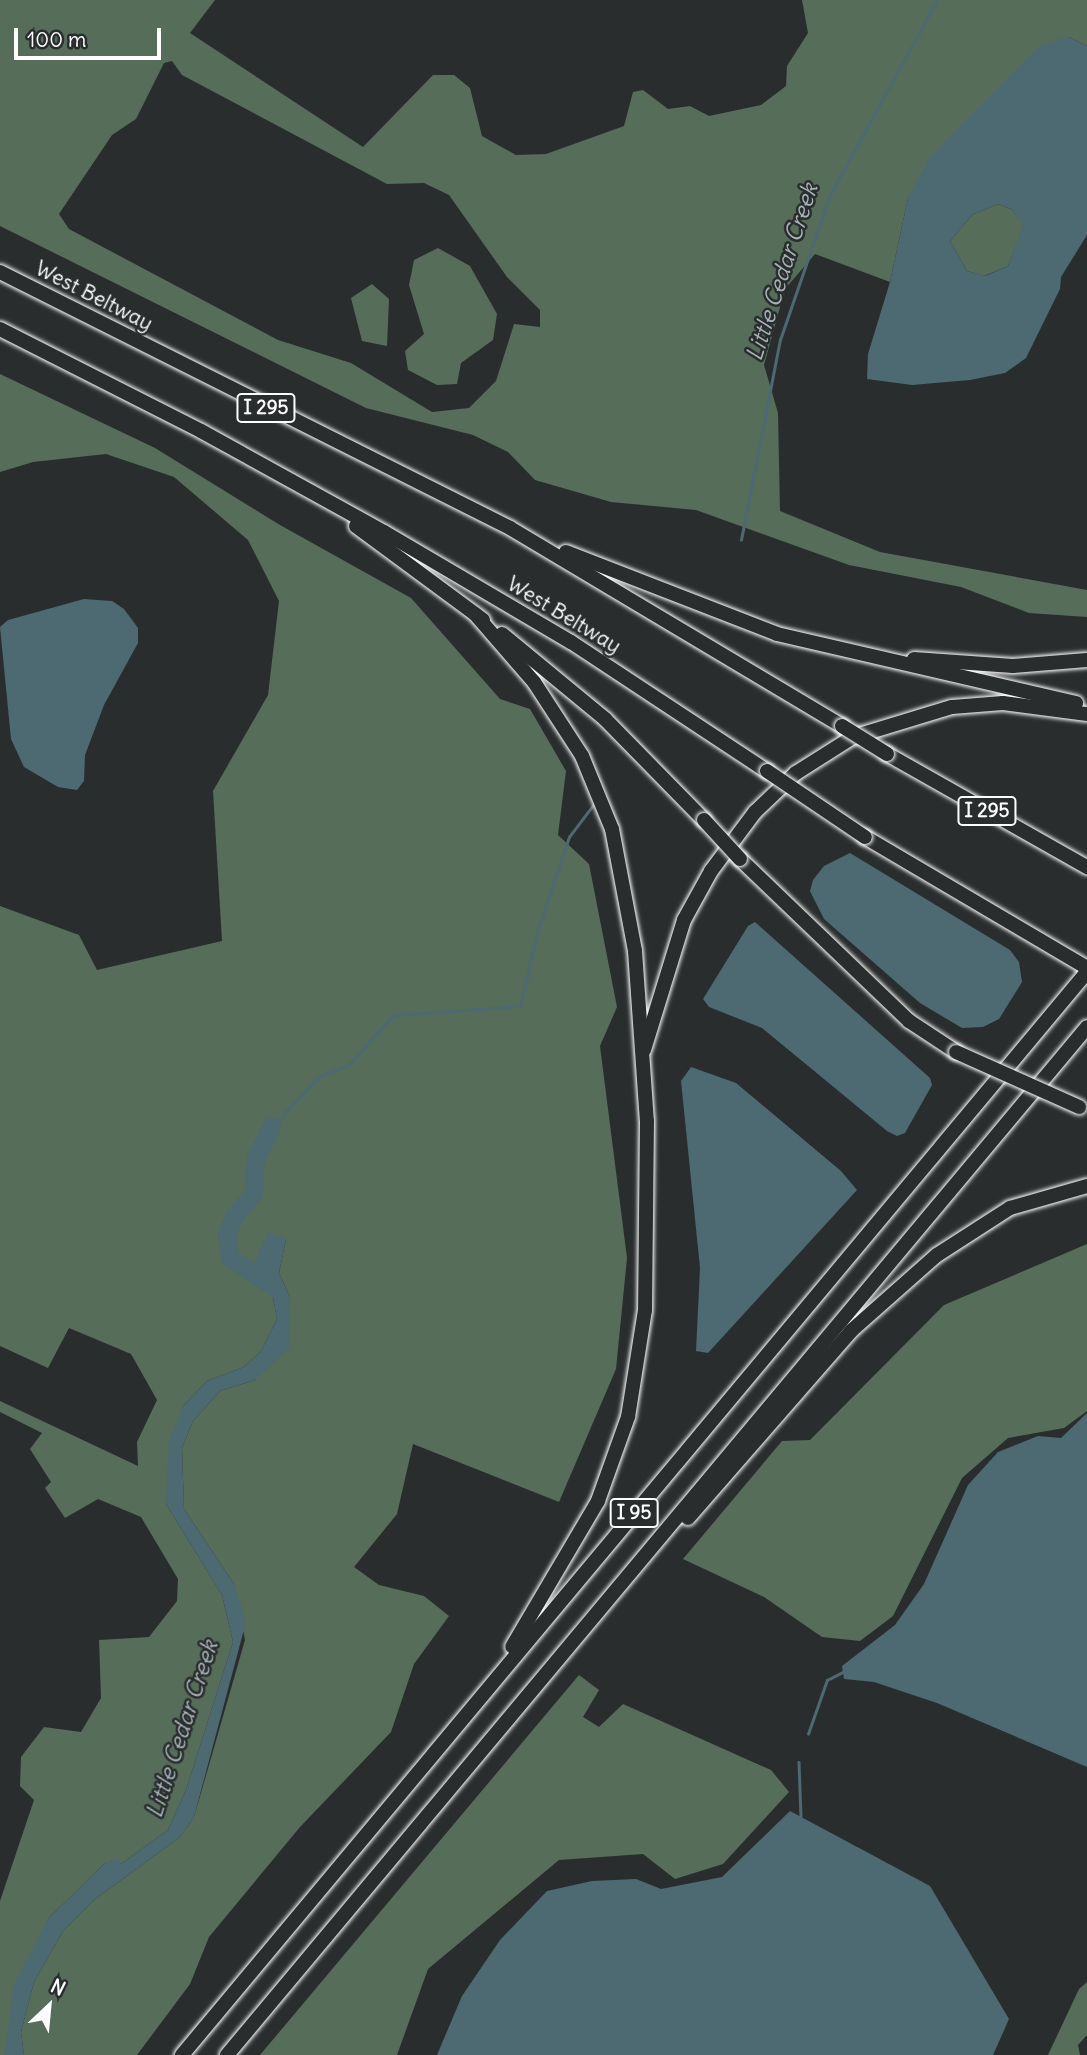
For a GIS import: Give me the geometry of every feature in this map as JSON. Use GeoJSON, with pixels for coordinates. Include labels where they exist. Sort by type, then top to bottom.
{"type":"FeatureCollection","features":[{"type":"Feature","properties":{"kind":"highway","name":"West Beltway"},"geometry":{"type":"LineString","coordinates":[[0,272],[510,528],[887,754],[1087,867]]}},
{"type":"Feature","properties":{"kind":"highway","name":"West Beltway"},"geometry":{"type":"LineString","coordinates":[[0,329],[201,431],[571,642],[865,837],[1087,970]]}},
{"type":"Feature","properties":{"kind":"highway"},"geometry":{"type":"LineString","coordinates":[[201,431],[402,556],[543,664],[605,719],[740,859],[909,1021],[956,1052],[1084,1108]]}},
{"type":"Feature","properties":{"kind":"highway"},"geometry":{"type":"LineString","coordinates":[[510,528],[642,585],[777,634],[844,652],[1087,706]]}},
{"type":"Feature","properties":{"kind":"highway"},"geometry":{"type":"LineString","coordinates":[[475,614],[534,682],[582,756],[612,829],[635,951],[647,1121],[645,1310],[628,1417],[598,1501],[489,1686]]}},
{"type":"Feature","properties":{"kind":"highway"},"geometry":{"type":"LineString","coordinates":[[844,652],[967,665],[1087,660]]}},
{"type":"Feature","properties":{"kind":"highway"},"geometry":{"type":"LineString","coordinates":[[641,1062],[684,920],[711,871],[755,812],[796,773],[853,737],[952,707],[1003,703],[1087,714]]}},
{"type":"Feature","properties":{"kind":"highway","name":"I 95"},"geometry":{"type":"LineString","coordinates":[[182,2055],[1087,970]]}},
{"type":"Feature","properties":{"kind":"highway","name":"I 95"},"geometry":{"type":"LineString","coordinates":[[227,2055],[1087,1027]]}},
{"type":"Feature","properties":{"kind":"highway"},"geometry":{"type":"LineString","coordinates":[[631,1571],[649,1560],[851,1331],[937,1255],[1010,1208],[1087,1186]]}},
{"type":"Feature","properties":{"kind":"green space"},"geometry":{"type":"Polygon","coordinates":[[[0,0],[215,0],[190,33],[363,147],[433,75],[454,75],[470,88],[482,136],[516,155],[546,154],[624,126],[633,92],[643,90],[668,109],[690,106],[709,116],[761,105],[786,86],[787,66],[808,33],[802,0],[1087,0],[1087,46],[1069,37],[908,198],[890,282],[815,254],[785,289],[764,365],[778,413],[780,511],[880,552],[1087,590],[1087,617],[1029,613],[961,587],[849,565],[696,510],[611,502],[535,480],[508,452],[473,435],[366,408],[0,226],[0,0]],[[172,61],[164,63],[136,119],[112,135],[59,214],[69,229],[278,340],[351,363],[432,412],[469,408],[496,381],[514,324],[540,327],[540,310],[507,277],[449,195],[424,183],[387,184],[182,75],[172,61]]]}},
{"type":"Feature","properties":{"kind":"green space"},"geometry":{"type":"Polygon","coordinates":[[[998,204],[1011,209],[1024,225],[1008,266],[984,276],[967,271],[950,241],[972,215],[998,204]]]}},
{"type":"Feature","properties":{"kind":"green space"},"geometry":{"type":"Polygon","coordinates":[[[438,248],[470,266],[497,314],[493,340],[461,363],[457,384],[437,385],[408,370],[405,351],[424,334],[409,285],[414,260],[438,248]]]}},
{"type":"Feature","properties":{"kind":"green space"},"geometry":{"type":"Polygon","coordinates":[[[372,284],[389,299],[387,346],[362,341],[351,298],[372,284]]]}},
{"type":"Feature","properties":{"kind":"green space"},"geometry":{"type":"Polygon","coordinates":[[[0,374],[155,448],[280,525],[411,598],[500,699],[530,709],[566,771],[558,835],[589,864],[617,1007],[600,1046],[627,1258],[616,1369],[559,1502],[413,1444],[397,1514],[354,1567],[379,1585],[424,1596],[449,1616],[414,1664],[391,1732],[300,1827],[209,1937],[190,1984],[137,2055],[24,2055],[21,2032],[34,1982],[63,1931],[94,1900],[180,1837],[194,1817],[245,1640],[234,1584],[184,1509],[182,1448],[193,1421],[220,1391],[255,1380],[290,1297],[279,1273],[286,1239],[261,1283],[273,1298],[277,1319],[261,1351],[244,1367],[207,1381],[183,1406],[166,1504],[222,1595],[233,1642],[186,1790],[168,1830],[121,1864],[105,1863],[48,1919],[5,2055],[0,2055],[0,1901],[34,1800],[20,1786],[21,1757],[44,1727],[81,1732],[101,1698],[99,1640],[149,1637],[177,1601],[178,1579],[141,1517],[98,1499],[65,1518],[45,1488],[51,1482],[30,1449],[42,1433],[0,1412],[0,1401],[138,1466],[137,1442],[157,1400],[131,1354],[69,1328],[48,1368],[0,1346],[0,906],[79,935],[97,970],[222,941],[213,791],[268,695],[279,601],[248,540],[174,477],[106,454],[33,462],[0,472],[0,374]]]}},
{"type":"Feature","properties":{"kind":"green space"},"geometry":{"type":"Polygon","coordinates":[[[1087,1244],[1087,1411],[1064,1428],[1008,1438],[962,1478],[893,1616],[860,1641],[822,1637],[764,1597],[683,1559],[782,1441],[810,1440],[944,1305],[1087,1244]]]}},
{"type":"Feature","properties":{"kind":"green space"},"geometry":{"type":"Polygon","coordinates":[[[579,1675],[599,1690],[583,1717],[599,1727],[623,1704],[771,1770],[789,1792],[723,1864],[675,1879],[643,1854],[559,1860],[428,1969],[397,2055],[260,2055],[579,1675]]]}},
{"type":"Feature","properties":{"kind":"green space"},"geometry":{"type":"Polygon","coordinates":[[[1087,1982],[1087,2035],[1078,2045],[1080,2055],[1048,2055],[1079,1989],[1087,1982]]]}},
{"type":"Feature","properties":{"kind":"water"},"geometry":{"type":"Polygon","coordinates":[[[1069,37],[1087,46],[1087,235],[1061,277],[1060,289],[1026,358],[1005,373],[970,380],[912,385],[867,379],[868,354],[890,282],[908,198],[930,157],[1040,45],[1069,37]],[[998,204],[972,215],[950,241],[967,271],[985,276],[1008,266],[1023,225],[1011,209],[998,204]]]}},
{"type":"Feature","properties":{"kind":"water"},"geometry":{"type":"Polygon","coordinates":[[[84,599],[112,601],[124,609],[138,628],[138,643],[104,705],[85,755],[84,781],[77,790],[58,787],[24,767],[11,739],[0,627],[8,620],[84,599]]]}},
{"type":"Feature","properties":{"kind":"water"},"geometry":{"type":"Polygon","coordinates":[[[850,853],[1010,950],[1019,962],[1022,982],[999,1019],[983,1027],[962,1028],[920,1003],[824,919],[810,891],[813,880],[824,866],[850,853]]]}},
{"type":"Feature","properties":{"kind":"water"},"geometry":{"type":"Polygon","coordinates":[[[755,922],[930,1078],[932,1085],[905,1133],[897,1136],[887,1131],[762,1028],[709,1007],[703,999],[748,926],[755,922]]]}},
{"type":"Feature","properties":{"kind":"water"},"geometry":{"type":"Polygon","coordinates":[[[691,1067],[736,1083],[841,1171],[857,1190],[708,1353],[696,1351],[700,1268],[681,1081],[691,1067]]]}},
{"type":"Feature","properties":{"kind":"water"},"geometry":{"type":"Polygon","coordinates":[[[268,1232],[286,1239],[279,1273],[290,1297],[289,1348],[255,1380],[220,1391],[193,1421],[182,1448],[184,1509],[234,1584],[246,1622],[194,1817],[180,1837],[94,1900],[63,1931],[34,1982],[21,2032],[24,2055],[5,2055],[13,1987],[48,1919],[105,1863],[118,1858],[121,1864],[168,1830],[186,1790],[233,1642],[222,1595],[166,1504],[169,1441],[183,1406],[207,1381],[244,1367],[261,1351],[277,1319],[273,1298],[250,1274],[268,1232]]]}},
{"type":"Feature","properties":{"kind":"water"},"geometry":{"type":"Polygon","coordinates":[[[1087,1413],[1087,1767],[937,1703],[874,1682],[844,1679],[842,1666],[895,1625],[924,1584],[968,1485],[998,1452],[1038,1436],[1061,1438],[1087,1413]]]}},
{"type":"Feature","properties":{"kind":"water"},"geometry":{"type":"Polygon","coordinates":[[[790,1811],[930,1886],[1009,2019],[993,2055],[437,2055],[462,1996],[500,1940],[547,1891],[592,1881],[636,1879],[661,1889],[722,1877],[790,1811]]]}},
{"type":"Feature","properties":{"kind":"waterway","name":"Little Cedar Creek"},"geometry":{"type":"LineString","coordinates":[[741,540],[780,340],[830,195],[937,0]]}},
{"type":"Feature","properties":{"kind":"waterway","name":"Little Cedar Creek"},"geometry":{"type":"LineString","coordinates":[[272,1127],[319,1076],[349,1065],[393,1015],[520,1006],[538,929],[569,837],[593,805]]}},
{"type":"Feature","properties":{"kind":"waterway","name":"Little Cedar Creek"},"geometry":{"type":"LineString","coordinates":[[269,1284],[230,1258],[227,1235],[235,1216],[254,1193],[256,1158],[272,1127]]}},
{"type":"Feature","properties":{"kind":"waterway"},"geometry":{"type":"LineString","coordinates":[[808,1734],[827,1680],[843,1672]]}},
{"type":"Feature","properties":{"kind":"waterway"},"geometry":{"type":"LineString","coordinates":[[799,1762],[801,1816]]}}]}
